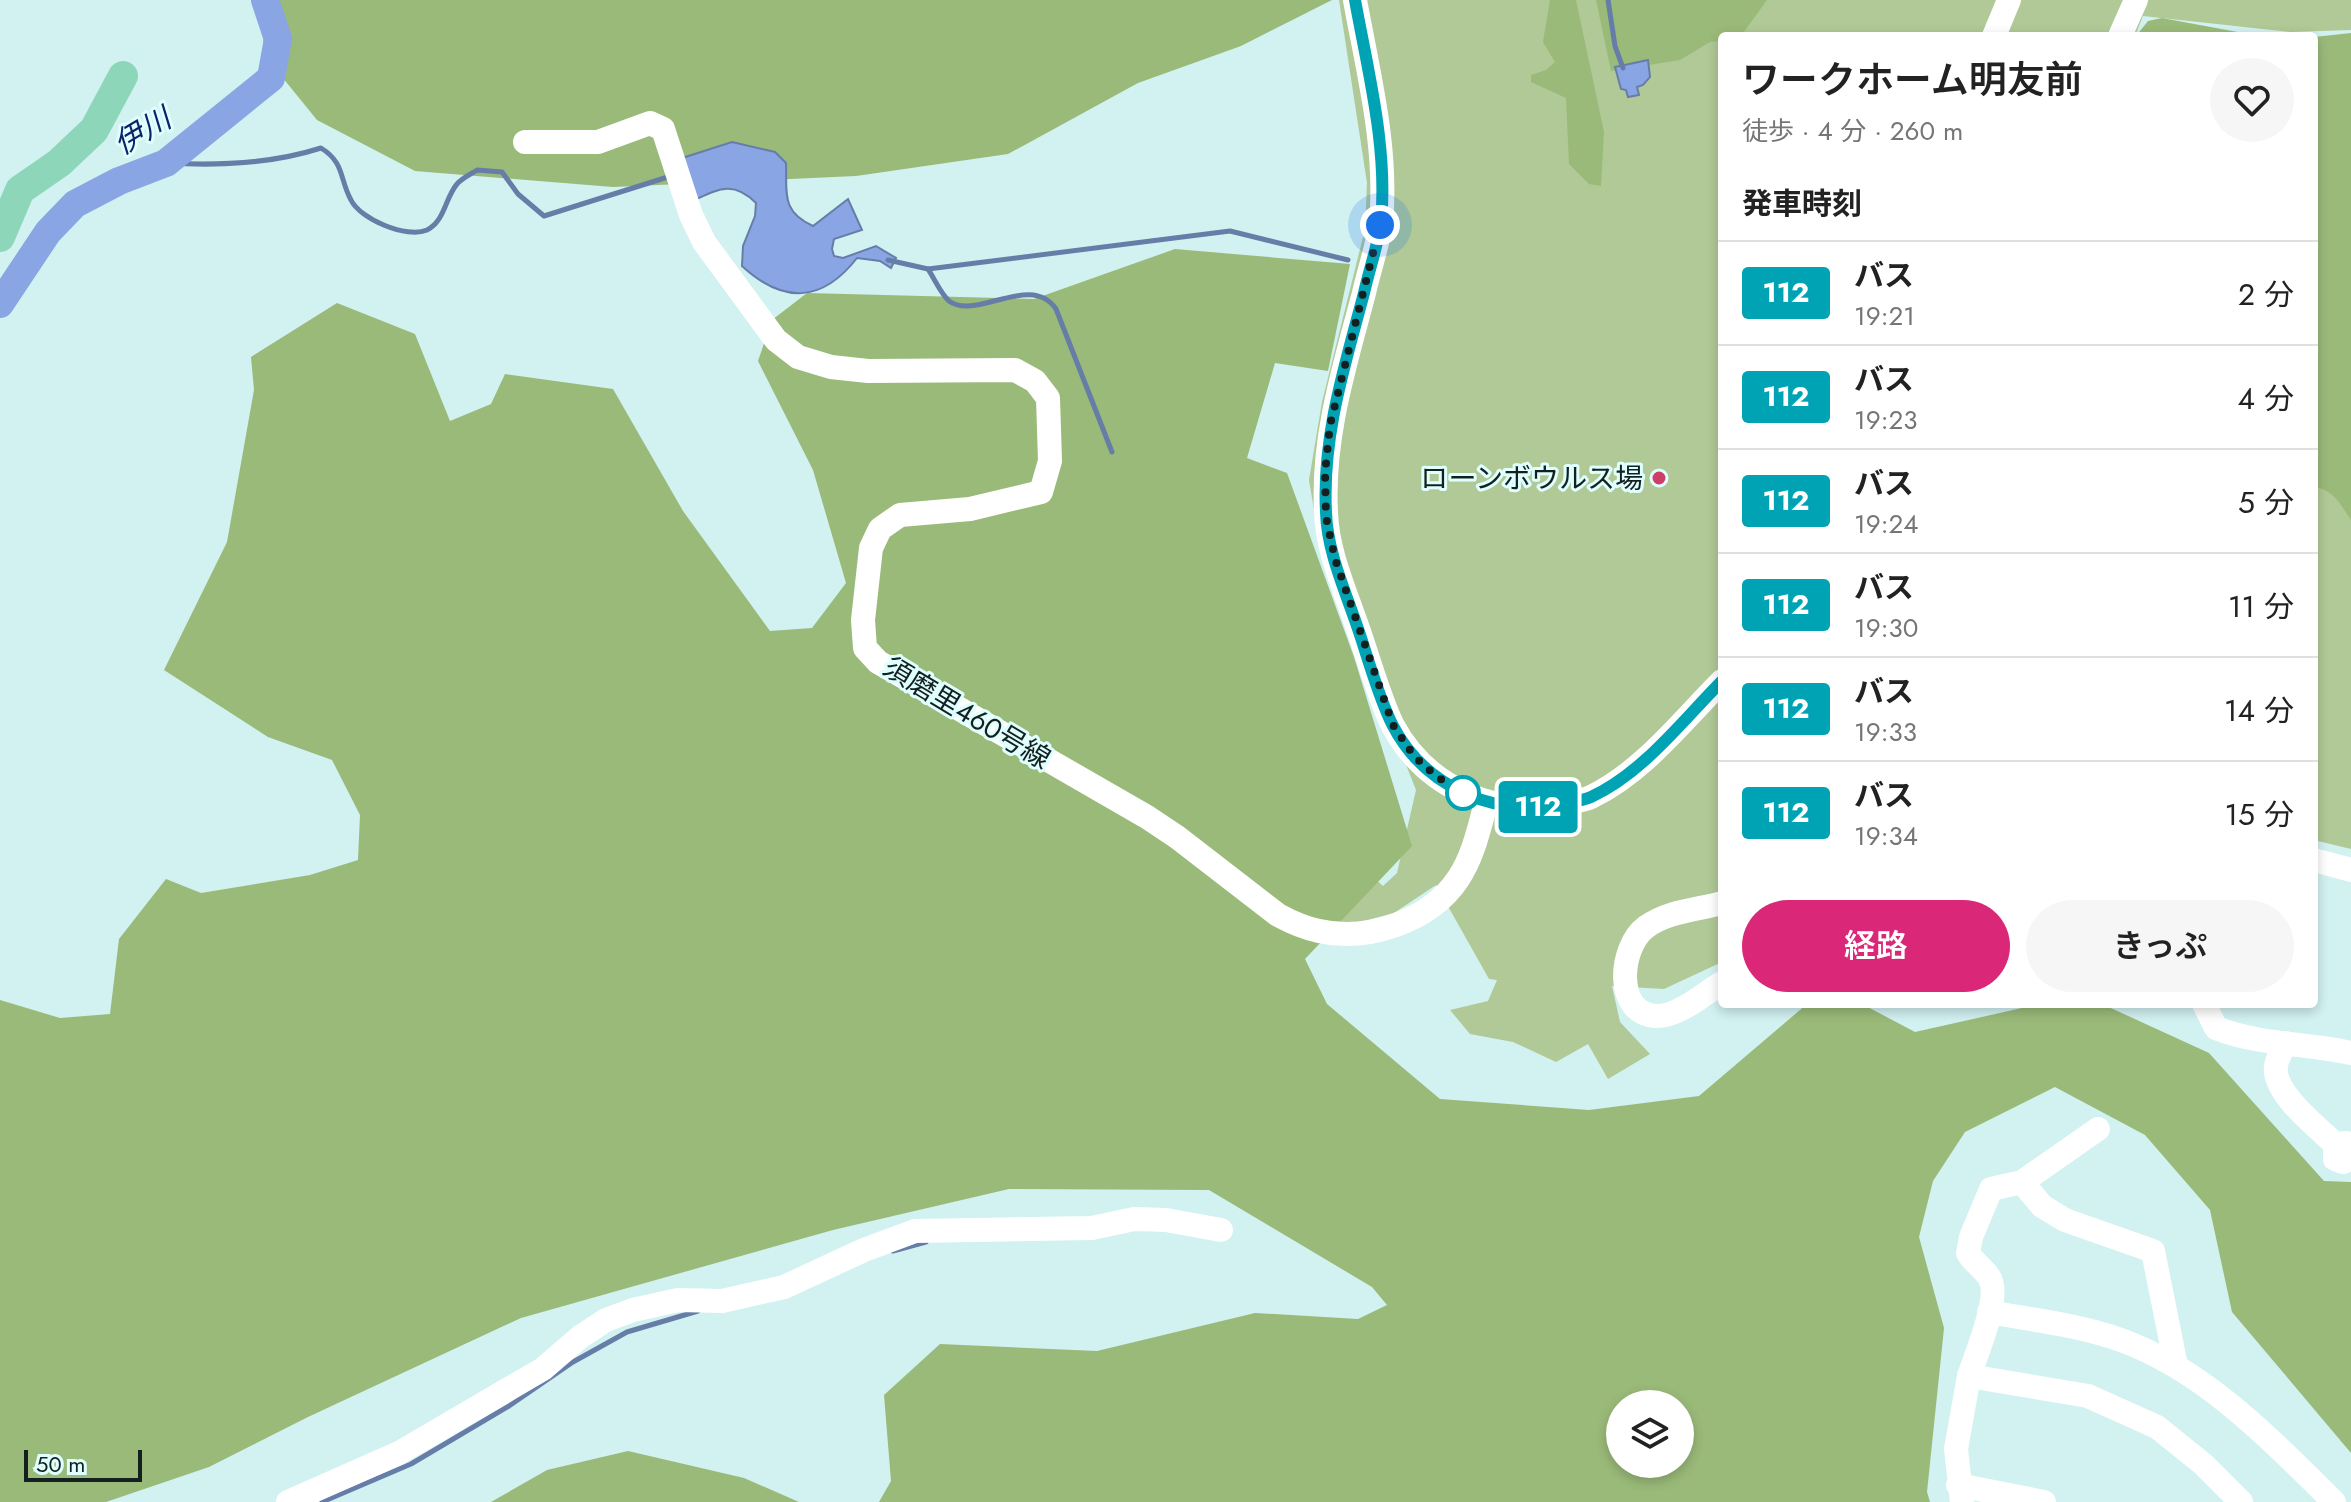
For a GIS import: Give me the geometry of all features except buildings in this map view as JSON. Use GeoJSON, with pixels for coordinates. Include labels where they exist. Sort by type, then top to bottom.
{"type":"FeatureCollection","features":[{"type":"Feature","properties":{"kind":"main road"},"geometry":{"type":"LineString","coordinates":[[0,237],[20,190],[59,163],[94,130],[123,76]]}},
{"type":"Feature","properties":{"kind":"street"},"geometry":{"type":"LineString","coordinates":[[1355,0],[1383,177],[1380,225],[1330,425],[1325,473],[1326,517],[1335,559],[1393,725],[1414,756],[1460,792],[1486,803],[1517,808],[1552,806],[1588,799],[1616,782],[1646,757],[1718,685]]}},
{"type":"Feature","properties":{"kind":"street"},"geometry":{"type":"LineString","coordinates":[[1996,32],[2009,0]]}},
{"type":"Feature","properties":{"kind":"street"},"geometry":{"type":"LineString","coordinates":[[2122,32],[2136,0]]}},
{"type":"Feature","properties":{"kind":"street","name":"須磨里４６０号線"},"geometry":{"type":"LineString","coordinates":[[525,142],[598,142],[650,123],[663,129],[691,215],[704,242],[776,340],[798,357],[831,367],[868,371],[1015,370],[1035,381],[1048,398],[1050,461],[1041,492],[970,509],[900,515],[880,529],[871,548],[863,620],[865,648],[878,662],[1147,817],[1278,915],[1321,932],[1360,934],[1400,924],[1427,909],[1460,877],[1470,858],[1486,803]]}},
{"type":"Feature","properties":{"kind":"street"},"geometry":{"type":"LineString","coordinates":[[2318,861],[2351,870]]}},
{"type":"Feature","properties":{"kind":"street"},"geometry":{"type":"LineString","coordinates":[[1718,904],[1667,915],[1643,929],[1628,950],[1624,964],[1629,1000],[1644,1013],[1657,1016],[1671,1013],[1718,985]]}},
{"type":"Feature","properties":{"kind":"street"},"geometry":{"type":"LineString","coordinates":[[2206,1008],[2216,1028],[2244,1039],[2321,1046],[2351,1053]]}},
{"type":"Feature","properties":{"kind":"street"},"geometry":{"type":"LineString","coordinates":[[2286,1043],[2275,1068],[2285,1095],[2346,1150]]}},
{"type":"Feature","properties":{"kind":"street"},"geometry":{"type":"LineString","coordinates":[[2044,1502],[1960,1494],[1956,1449],[1969,1376],[1995,1292],[1989,1277],[1968,1253],[1971,1237],[1991,1189],[2022,1182],[2098,1129]]}},
{"type":"Feature","properties":{"kind":"street"},"geometry":{"type":"LineString","coordinates":[[2022,1182],[2042,1206],[2065,1220],[2153,1251],[2176,1366]]}},
{"type":"Feature","properties":{"kind":"street"},"geometry":{"type":"LineString","coordinates":[[288,1502],[399,1453],[543,1369],[580,1337],[606,1320],[633,1310],[678,1300],[722,1301],[784,1287],[864,1250],[915,1231],[1092,1228],[1134,1219],[1166,1220],[1221,1230]]}},
{"type":"Feature","properties":{"kind":"street"},"geometry":{"type":"LineString","coordinates":[[1989,1312],[2072,1326],[2109,1337],[2176,1366],[2212,1389],[2320,1497]]}},
{"type":"Feature","properties":{"kind":"street"},"geometry":{"type":"LineString","coordinates":[[1969,1376],[2088,1396],[2157,1427],[2203,1464],[2241,1502]]}},
{"type":"Feature","properties":{"kind":"green space"},"geometry":{"type":"Polygon","coordinates":[[[259,0],[1332,0],[1241,46],[1138,83],[1008,154],[856,176],[613,187],[415,171],[317,120],[265,56],[259,0]]]}},
{"type":"Feature","properties":{"kind":"green space"},"geometry":{"type":"Polygon","coordinates":[[[1339,0],[2351,0],[2351,30],[2291,32],[2143,16],[2137,32],[1718,32],[1718,964],[1664,989],[1612,986],[1620,1022],[1650,1054],[1608,1079],[1588,1044],[1556,1062],[1513,1042],[1470,1034],[1450,1010],[1488,1001],[1497,980],[1489,979],[1436,885],[1394,913],[1349,925],[1284,903],[1359,864],[1383,886],[1397,873],[1416,790],[1320,546],[1309,480],[1322,402],[1365,229],[1367,183],[1339,0]]]}},
{"type":"Feature","properties":{"kind":"green space"},"geometry":{"type":"Polygon","coordinates":[[[1550,0],[1576,0],[1604,132],[1601,186],[1589,184],[1569,164],[1566,98],[1531,82],[1531,75],[1546,70],[1555,62],[1543,42],[1550,0]]]}},
{"type":"Feature","properties":{"kind":"green space"},"geometry":{"type":"Polygon","coordinates":[[[1596,0],[1767,0],[1744,32],[1718,32],[1718,41],[1710,42],[1680,60],[1611,71],[1596,0]]]}},
{"type":"Feature","properties":{"kind":"green space"},"geometry":{"type":"Polygon","coordinates":[[[2162,18],[2237,32],[2139,32],[2148,21],[2162,18]]]}},
{"type":"Feature","properties":{"kind":"green space"},"geometry":{"type":"Polygon","coordinates":[[[2351,33],[2351,520],[2331,494],[2318,488],[2318,37],[2351,33]]]}},
{"type":"Feature","properties":{"kind":"green space"},"geometry":{"type":"Polygon","coordinates":[[[1175,249],[1350,264],[1328,371],[1275,363],[1247,458],[1287,473],[1354,657],[1412,846],[1305,959],[1327,1004],[1440,1099],[1589,1110],[1699,1096],[1802,1008],[1870,1008],[1915,1032],[2022,1008],[2111,1008],[2209,1053],[2324,1181],[2351,1182],[2351,1453],[2232,1312],[2210,1210],[2145,1135],[2055,1087],[1965,1132],[1933,1181],[1919,1237],[1944,1328],[1927,1492],[1930,1502],[879,1502],[891,1481],[884,1395],[940,1344],[1097,1351],[1255,1313],[1358,1319],[1387,1305],[1372,1287],[1209,1190],[1009,1189],[833,1230],[521,1318],[308,1417],[209,1467],[106,1502],[0,1502],[0,1000],[60,1018],[110,1014],[119,939],[166,879],[201,893],[310,875],[358,860],[360,815],[332,760],[268,737],[164,670],[227,542],[254,390],[251,357],[337,303],[415,334],[450,421],[491,404],[505,374],[613,389],[683,511],[770,631],[812,628],[846,583],[813,470],[758,361],[772,320],[807,293],[1034,299],[1175,249]]]}},
{"type":"Feature","properties":{"kind":"green space"},"geometry":{"type":"Polygon","coordinates":[[[2335,481],[2351,506],[2351,849],[2318,841],[2318,484],[2335,481]]]}},
{"type":"Feature","properties":{"kind":"green space"},"geometry":{"type":"Polygon","coordinates":[[[628,1451],[744,1478],[799,1502],[491,1502],[547,1470],[628,1451]]]}},
{"type":"Feature","properties":{"kind":"water"},"geometry":{"type":"Polygon","coordinates":[[[1648,60],[1650,77],[1637,87],[1639,95],[1628,97],[1626,90],[1621,89],[1615,67],[1648,60]]]}},
{"type":"Feature","properties":{"kind":"water"},"geometry":{"type":"Polygon","coordinates":[[[732,142],[775,152],[786,163],[791,208],[813,226],[848,199],[862,230],[834,239],[834,256],[843,258],[876,246],[896,258],[891,268],[880,261],[857,258],[830,284],[802,293],[772,287],[757,278],[742,266],[743,246],[755,216],[756,203],[732,189],[716,191],[690,202],[676,160],[732,142]]]}},
{"type":"Feature","properties":{"kind":"waterway","name":"伊川"},"geometry":{"type":"LineString","coordinates":[[0,304],[48,232],[75,204],[119,181],[166,163],[271,78],[278,39],[265,0]]}},
{"type":"Feature","properties":{"kind":"waterway"},"geometry":{"type":"LineString","coordinates":[[1608,0],[1615,46],[1623,68]]}},
{"type":"Feature","properties":{"kind":"waterway"},"geometry":{"type":"LineString","coordinates":[[166,163],[245,163],[283,158],[321,148],[334,159],[356,207],[385,226],[408,232],[427,230],[433,226],[457,184],[477,170],[502,172],[518,194],[544,216],[671,176]]}},
{"type":"Feature","properties":{"kind":"waterway"},"geometry":{"type":"LineString","coordinates":[[928,269],[1230,231],[1348,260]]}},
{"type":"Feature","properties":{"kind":"waterway"},"geometry":{"type":"LineString","coordinates":[[888,260],[928,269],[946,298],[960,306],[1018,295],[1045,299],[1056,309],[1112,452]]}},
{"type":"Feature","properties":{"kind":"waterway"},"geometry":{"type":"LineString","coordinates":[[893,1251],[926,1242]]}},
{"type":"Feature","properties":{"kind":"waterway"},"geometry":{"type":"LineString","coordinates":[[322,1502],[411,1464],[509,1406],[573,1362],[627,1332],[698,1311]]}},
{"type":"Feature","properties":{"kind":"bus line","name":"112"},"geometry":{"type":"LineString","coordinates":[[1355,0],[1383,177],[1380,225],[1330,425],[1325,473],[1326,517],[1335,559],[1393,725],[1414,756],[1460,792],[1486,803],[1517,808],[1552,806],[1588,799],[1616,782],[1646,757],[1718,685]]}},
{"type":"Feature","properties":{"kind":"place","name":"ローンボウルス場"},"geometry":{"type":"Point","coordinates":[1659,478]}},
{"type":"Feature","properties":{"kind":"route"},"geometry":{"type":"LineString","coordinates":[[1380,225],[1330,425],[1325,473],[1326,517],[1335,559],[1393,725],[1414,756],[1436,776],[1463,793]]}}]}
